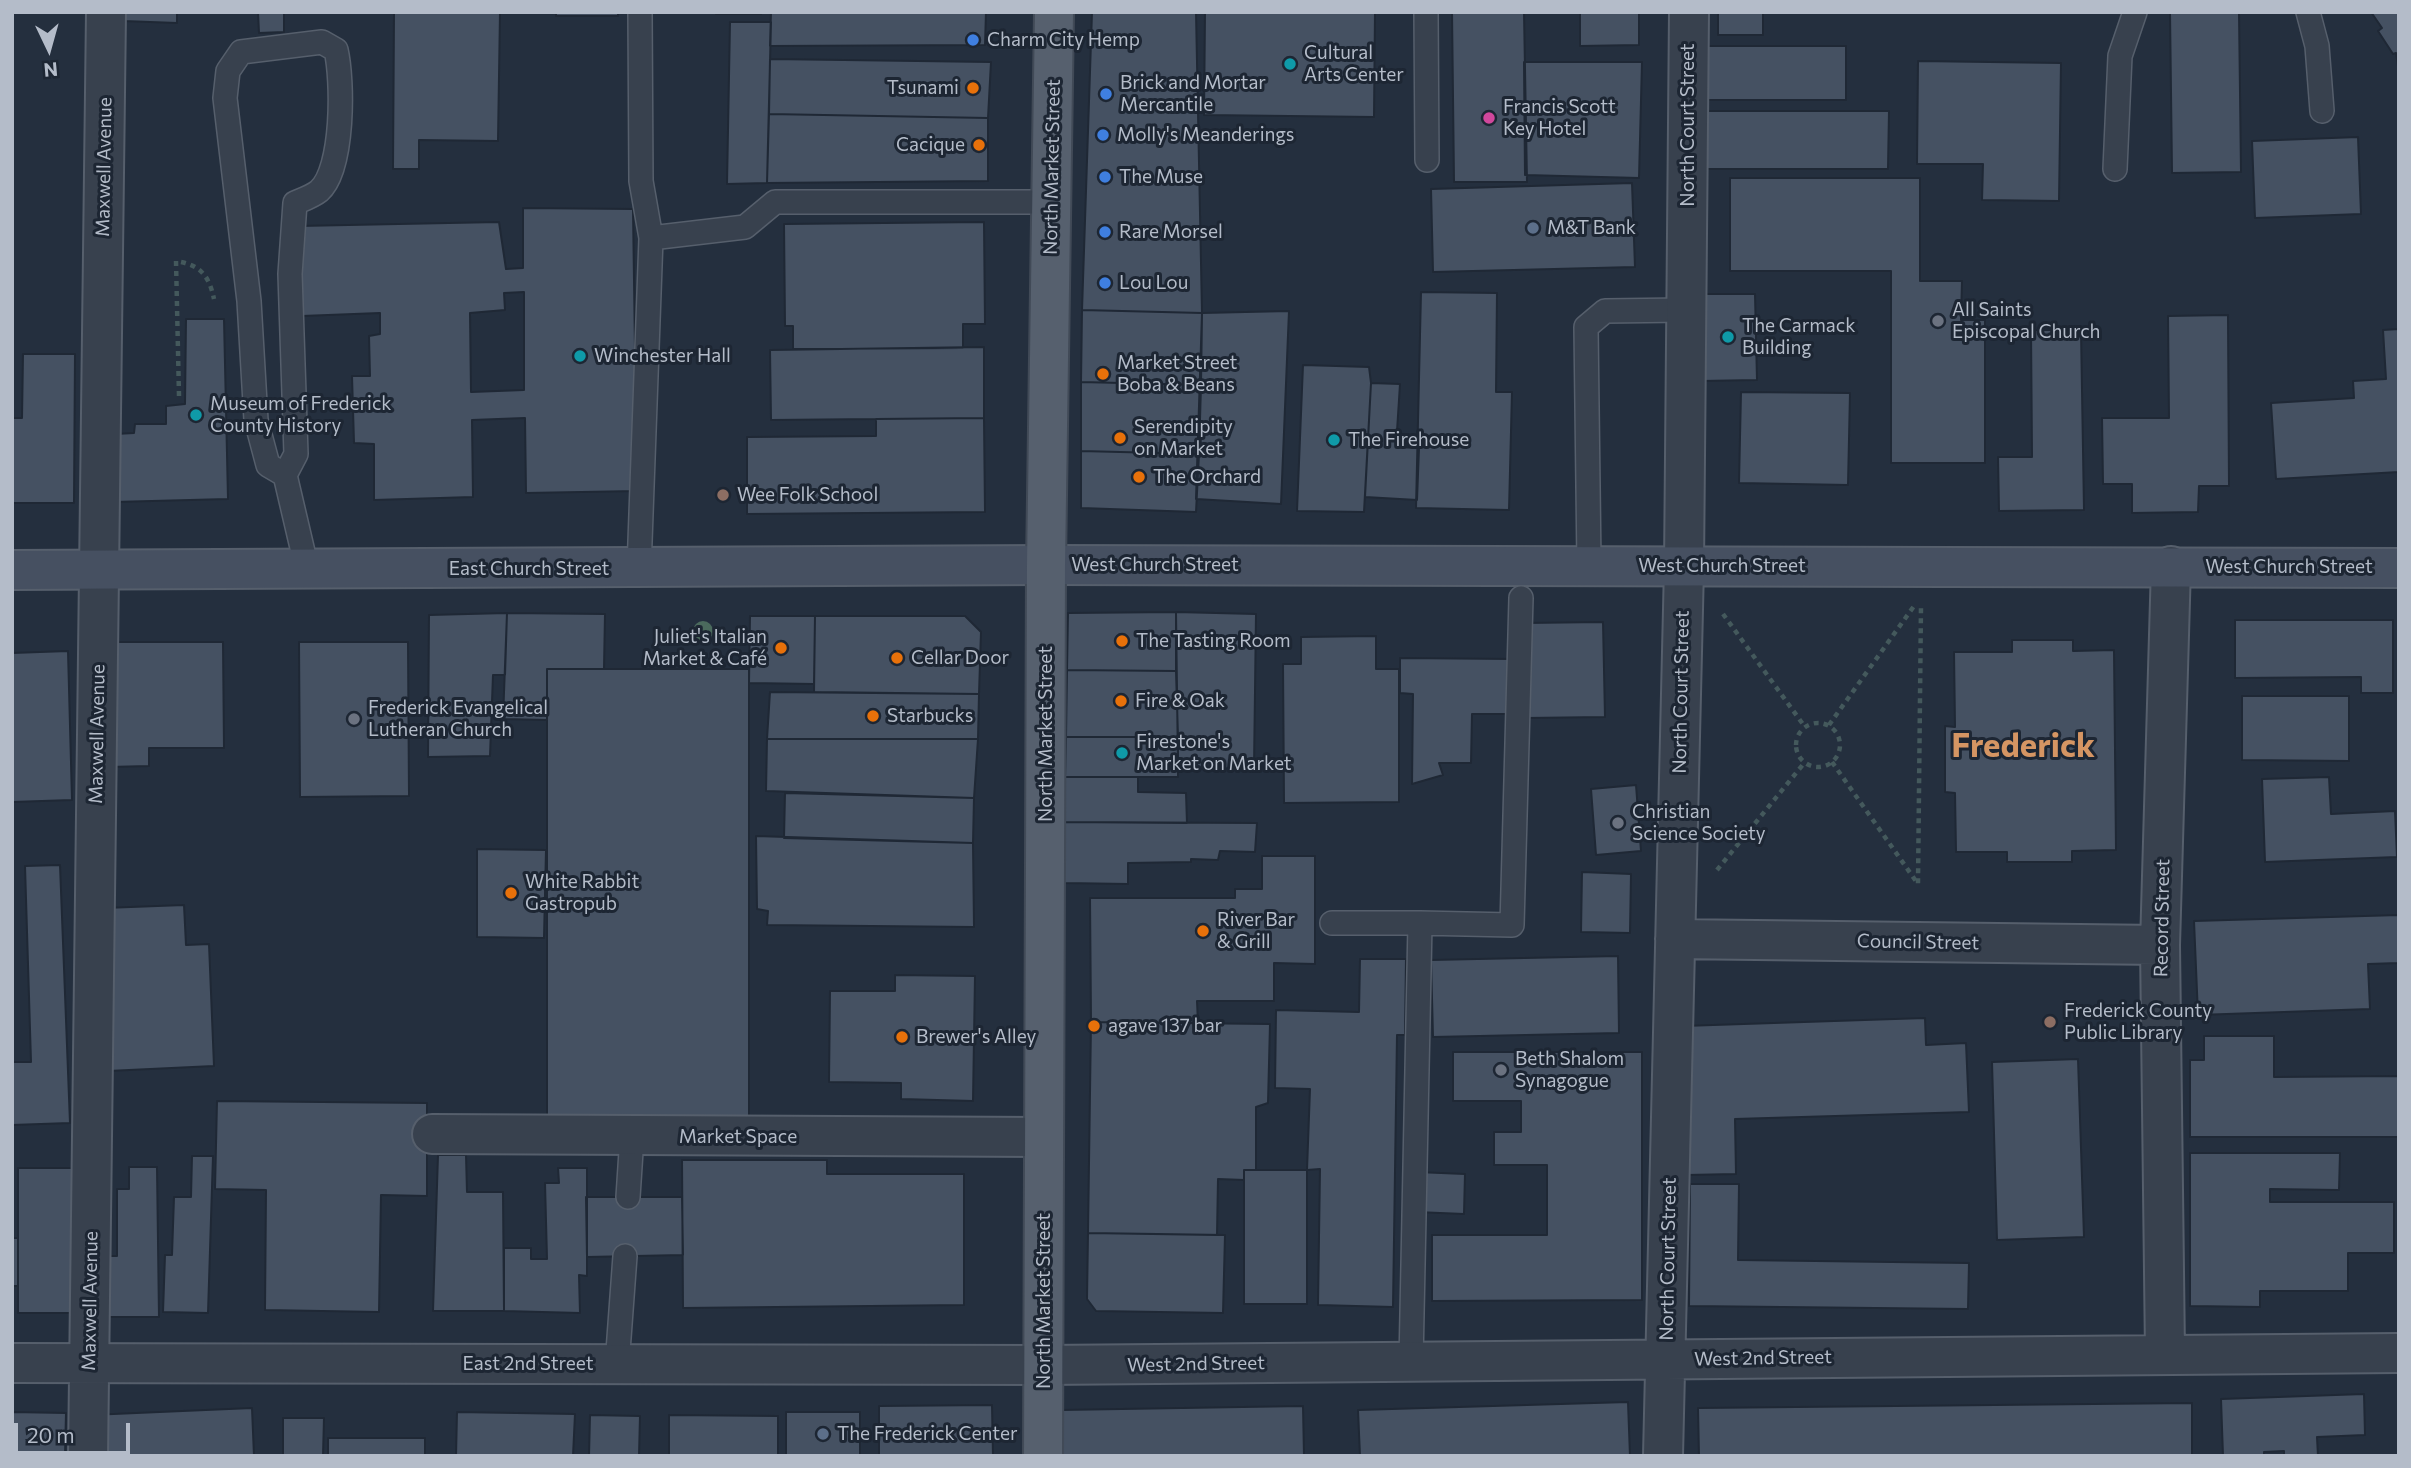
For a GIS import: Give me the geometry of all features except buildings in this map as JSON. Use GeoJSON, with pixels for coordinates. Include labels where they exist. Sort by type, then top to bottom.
{"type":"FeatureCollection","features":[{"type":"Feature","properties":{"kind":"main road","name":"North Market Street"},"geometry":{"type":"LineString","coordinates":[[1043,1456],[1046,565],[1054,12]]}},
{"type":"Feature","properties":{"kind":"street","name":"Maxwell Avenue"},"geometry":{"type":"LineString","coordinates":[[88,1456],[106,12]]}},
{"type":"Feature","properties":{"kind":"street","name":"North Court Street"},"geometry":{"type":"LineString","coordinates":[[1663,1456],[1684,566],[1689,12]]}},
{"type":"Feature","properties":{"kind":"street","name":"East Church Street"},"geometry":{"type":"LineString","coordinates":[[12,570],[1046,565]]}},
{"type":"Feature","properties":{"kind":"street","name":"West Church Street"},"geometry":{"type":"LineString","coordinates":[[1046,565],[2399,568]]}},
{"type":"Feature","properties":{"kind":"street","name":"Record Street"},"geometry":{"type":"LineString","coordinates":[[2165,1353],[2160,946],[2171,566]]}},
{"type":"Feature","properties":{"kind":"street","name":"Council Street"},"geometry":{"type":"LineString","coordinates":[[1675,939],[2160,946]]}},
{"type":"Feature","properties":{"kind":"street","name":"Market Space"},"geometry":{"type":"LineString","coordinates":[[432,1135],[1044,1137]]}},
{"type":"Feature","properties":{"kind":"street","name":"West 2nd Street"},"geometry":{"type":"LineString","coordinates":[[1044,1365],[2399,1353]]}},
{"type":"Feature","properties":{"kind":"street","name":"East 2nd Street"},"geometry":{"type":"LineString","coordinates":[[12,1363],[1044,1365]]}},
{"type":"Feature","properties":{"kind":"lane"},"geometry":{"type":"LineString","coordinates":[[639,569],[652,238],[641,181],[640,12]]}},
{"type":"Feature","properties":{"kind":"lane"},"geometry":{"type":"LineString","coordinates":[[1426,12],[1427,160]]}},
{"type":"Feature","properties":{"kind":"lane"},"geometry":{"type":"LineString","coordinates":[[2115,169],[2120,56],[2135,12]]}},
{"type":"Feature","properties":{"kind":"lane"},"geometry":{"type":"LineString","coordinates":[[2308,12],[2317,46],[2322,111]]}},
{"type":"Feature","properties":{"kind":"lane"},"geometry":{"type":"LineString","coordinates":[[285,475],[268,465],[256,420],[249,300],[225,98],[228,71],[241,52],[322,42],[336,50],[340,69],[336,160],[320,190],[295,203],[290,274],[296,454],[285,475],[307,569]]}},
{"type":"Feature","properties":{"kind":"lane"},"geometry":{"type":"LineString","coordinates":[[652,238],[745,227],[775,202],[1052,202]]}},
{"type":"Feature","properties":{"kind":"lane"},"geometry":{"type":"LineString","coordinates":[[1589,565],[1586,327],[1595,316],[1605,311],[1686,310]]}},
{"type":"Feature","properties":{"kind":"lane"},"geometry":{"type":"LineString","coordinates":[[1332,923],[1512,925],[1521,597]]}},
{"type":"Feature","properties":{"kind":"lane"},"geometry":{"type":"LineString","coordinates":[[1411,1362],[1420,923]]}},
{"type":"Feature","properties":{"kind":"lane"},"geometry":{"type":"LineString","coordinates":[[628,1197],[632,1136]]}},
{"type":"Feature","properties":{"kind":"lane"},"geometry":{"type":"LineString","coordinates":[[617,1365],[625,1256]]}},
{"type":"Feature","properties":{"kind":"path"},"geometry":{"type":"LineString","coordinates":[[179,396],[176,261],[194,264],[205,273],[215,301]]}},
{"type":"Feature","properties":{"kind":"path"},"geometry":{"type":"LineString","coordinates":[[1829,725],[1921,596],[1918,884],[1832,762]]}},
{"type":"Feature","properties":{"kind":"path"},"geometry":{"type":"LineString","coordinates":[[1718,607],[1805,727]]}},
{"type":"Feature","properties":{"kind":"path"},"geometry":{"type":"LineString","coordinates":[[1817,723],[1829,725],[1838,735],[1840,747],[1832,762],[1826,766],[1813,766],[1805,762],[1796,749],[1797,736],[1805,727],[1817,723]]}},
{"type":"Feature","properties":{"kind":"path"},"geometry":{"type":"LineString","coordinates":[[1716,872],[1805,762]]}},
{"type":"Feature","properties":{"kind":"place","name":"Charm City Hemp"},"geometry":{"type":"Point","coordinates":[973,40]}},
{"type":"Feature","properties":{"kind":"place","name":"Cultural Arts Center"},"geometry":{"type":"Point","coordinates":[1290,64]}},
{"type":"Feature","properties":{"kind":"place","name":"Tsunami"},"geometry":{"type":"Point","coordinates":[973,88]}},
{"type":"Feature","properties":{"kind":"place","name":"Brick and Mortar Mercantile"},"geometry":{"type":"Point","coordinates":[1106,94]}},
{"type":"Feature","properties":{"kind":"place","name":"Francis Scott Key Hotel"},"geometry":{"type":"Point","coordinates":[1489,118]}},
{"type":"Feature","properties":{"kind":"place","name":"Molly's Meanderings"},"geometry":{"type":"Point","coordinates":[1103,135]}},
{"type":"Feature","properties":{"kind":"place","name":"Cacique"},"geometry":{"type":"Point","coordinates":[979,145]}},
{"type":"Feature","properties":{"kind":"place","name":"The Muse"},"geometry":{"type":"Point","coordinates":[1105,177]}},
{"type":"Feature","properties":{"kind":"place","name":"M&T Bank"},"geometry":{"type":"Point","coordinates":[1533,228]}},
{"type":"Feature","properties":{"kind":"place","name":"Rare Morsel"},"geometry":{"type":"Point","coordinates":[1105,232]}},
{"type":"Feature","properties":{"kind":"place","name":"Lou Lou"},"geometry":{"type":"Point","coordinates":[1105,283]}},
{"type":"Feature","properties":{"kind":"place","name":"All Saints Episcopal Church"},"geometry":{"type":"Point","coordinates":[1938,321]}},
{"type":"Feature","properties":{"kind":"place","name":"The Carmack Building"},"geometry":{"type":"Point","coordinates":[1728,337]}},
{"type":"Feature","properties":{"kind":"place","name":"Winchester Hall"},"geometry":{"type":"Point","coordinates":[580,356]}},
{"type":"Feature","properties":{"kind":"place","name":"Market Street Boba & Beans"},"geometry":{"type":"Point","coordinates":[1103,374]}},
{"type":"Feature","properties":{"kind":"place","name":"Museum of Frederick County History"},"geometry":{"type":"Point","coordinates":[196,415]}},
{"type":"Feature","properties":{"kind":"place","name":"Serendipity on Market"},"geometry":{"type":"Point","coordinates":[1120,438]}},
{"type":"Feature","properties":{"kind":"place","name":"The Firehouse"},"geometry":{"type":"Point","coordinates":[1334,440]}},
{"type":"Feature","properties":{"kind":"place","name":"The Orchard"},"geometry":{"type":"Point","coordinates":[1139,477]}},
{"type":"Feature","properties":{"kind":"place","name":"Wee Folk School"},"geometry":{"type":"Point","coordinates":[723,495]}},
{"type":"Feature","properties":{"kind":"place","name":"The Tasting Room"},"geometry":{"type":"Point","coordinates":[1122,641]}},
{"type":"Feature","properties":{"kind":"place","name":"Juliet's Italian Market & Café"},"geometry":{"type":"Point","coordinates":[781,648]}},
{"type":"Feature","properties":{"kind":"place","name":"Cellar Door"},"geometry":{"type":"Point","coordinates":[897,658]}},
{"type":"Feature","properties":{"kind":"place","name":"Fire & Oak"},"geometry":{"type":"Point","coordinates":[1121,701]}},
{"type":"Feature","properties":{"kind":"place","name":"Starbucks"},"geometry":{"type":"Point","coordinates":[873,716]}},
{"type":"Feature","properties":{"kind":"place","name":"Frederick Evangelical Lutheran Church"},"geometry":{"type":"Point","coordinates":[354,719]}},
{"type":"Feature","properties":{"kind":"place","name":"Firestone's Market on Market"},"geometry":{"type":"Point","coordinates":[1122,753]}},
{"type":"Feature","properties":{"kind":"place","name":"Christian Science Society"},"geometry":{"type":"Point","coordinates":[1618,823]}},
{"type":"Feature","properties":{"kind":"place","name":"White Rabbit Gastropub"},"geometry":{"type":"Point","coordinates":[511,893]}},
{"type":"Feature","properties":{"kind":"place","name":"River Bar & Grill"},"geometry":{"type":"Point","coordinates":[1203,931]}},
{"type":"Feature","properties":{"kind":"place","name":"Frederick County Public Library"},"geometry":{"type":"Point","coordinates":[2050,1022]}},
{"type":"Feature","properties":{"kind":"place","name":"agave 137 bar"},"geometry":{"type":"Point","coordinates":[1094,1026]}},
{"type":"Feature","properties":{"kind":"place","name":"Brewer's Alley"},"geometry":{"type":"Point","coordinates":[902,1037]}},
{"type":"Feature","properties":{"kind":"place","name":"Beth Shalom Synagogue"},"geometry":{"type":"Point","coordinates":[1501,1070]}},
{"type":"Feature","properties":{"kind":"place","name":"The Frederick Center"},"geometry":{"type":"Point","coordinates":[823,1434]}},
{"type":"Feature","properties":{"kind":"district","name":"Frederick"},"geometry":{"type":"Point","coordinates":[2023,746]}}]}
